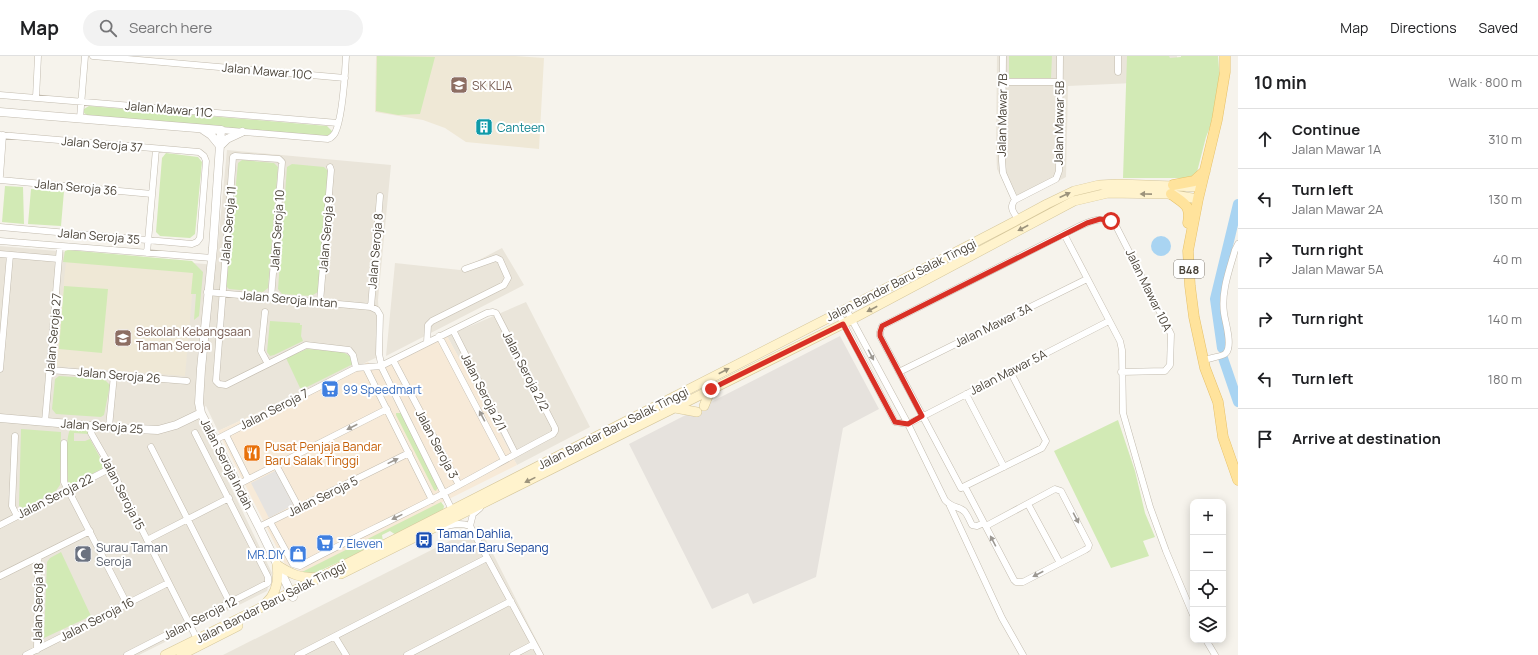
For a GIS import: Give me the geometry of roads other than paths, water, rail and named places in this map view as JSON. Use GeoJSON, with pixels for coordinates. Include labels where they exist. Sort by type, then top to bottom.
{"type":"FeatureCollection","features":[{"type":"Feature","properties":{"kind":"main road","name":"B48"},"geometry":{"type":"LineString","coordinates":[[1225,56],[1225,72],[1218,120],[1198,199],[1188,251],[1194,317],[1204,361],[1218,402],[1223,437],[1238,480]]}},
{"type":"Feature","properties":{"kind":"main road"},"geometry":{"type":"LineString","coordinates":[[1190,286],[1183,263],[1190,213],[1185,204],[1172,190],[1194,181],[1205,171]]}},
{"type":"Feature","properties":{"kind":"main road","name":"Jalan Bandar Baru Salak Tinggi"},"geometry":{"type":"LineString","coordinates":[[165,655],[260,608],[292,595],[323,576],[454,513],[1074,191],[1099,185],[1137,184],[1172,190],[1198,199]]}},
{"type":"Feature","properties":{"kind":"main road","name":"Jalan Bandar Baru Salak Tinggi"},"geometry":{"type":"LineString","coordinates":[[181,655],[292,595],[426,531],[454,513],[498,495],[843,324],[1074,201],[1108,193],[1172,190],[1201,186]]}},
{"type":"Feature","properties":{"kind":"main road"},"geometry":{"type":"LineString","coordinates":[[674,408],[701,409],[711,389]]}},
{"type":"Feature","properties":{"kind":"main road"},"geometry":{"type":"LineString","coordinates":[[277,565],[287,572],[299,577],[323,576]]}},
{"type":"Feature","properties":{"kind":"main road"},"geometry":{"type":"LineString","coordinates":[[260,608],[272,598],[275,591],[278,575],[277,565]]}},
{"type":"Feature","properties":{"kind":"street"},"geometry":{"type":"LineString","coordinates":[[36,98],[38,56]]}},
{"type":"Feature","properties":{"kind":"street"},"geometry":{"type":"LineString","coordinates":[[80,118],[85,56]]}},
{"type":"Feature","properties":{"kind":"street","name":"Jalan Mawar 10C"},"geometry":{"type":"LineString","coordinates":[[93,56],[133,58],[182,64],[345,78]]}},
{"type":"Feature","properties":{"kind":"street"},"geometry":{"type":"LineString","coordinates":[[182,56],[182,64]]}},
{"type":"Feature","properties":{"kind":"street"},"geometry":{"type":"LineString","coordinates":[[0,112],[328,139],[335,133],[338,123],[345,78],[346,56]]}},
{"type":"Feature","properties":{"kind":"street","name":"Jalan Mawar 7B"},"geometry":{"type":"LineString","coordinates":[[1003,56],[1003,173],[1015,200]]}},
{"type":"Feature","properties":{"kind":"street","name":"Jalan Mawar 5B"},"geometry":{"type":"LineString","coordinates":[[1015,200],[1056,179],[1059,171],[1060,56]]}},
{"type":"Feature","properties":{"kind":"street"},"geometry":{"type":"LineString","coordinates":[[1118,56],[1118,72]]}},
{"type":"Feature","properties":{"kind":"street"},"geometry":{"type":"LineString","coordinates":[[1003,82],[1059,82]]}},
{"type":"Feature","properties":{"kind":"street","name":"Jalan Mawar 11C"},"geometry":{"type":"LineString","coordinates":[[0,95],[338,123]]}},
{"type":"Feature","properties":{"kind":"street"},"geometry":{"type":"LineString","coordinates":[[201,128],[211,135],[220,146],[227,139],[242,132]]}},
{"type":"Feature","properties":{"kind":"street","name":"Jalan Seroja Indah"},"geometry":{"type":"LineString","coordinates":[[222,130],[199,403],[201,413],[214,440],[292,595]]}},
{"type":"Feature","properties":{"kind":"street"},"geometry":{"type":"LineString","coordinates":[[0,176],[2,135]]}},
{"type":"Feature","properties":{"kind":"street","name":"Jalan Seroja 37"},"geometry":{"type":"LineString","coordinates":[[2,135],[199,152],[204,156],[206,161],[201,230],[200,238],[197,242]]}},
{"type":"Feature","properties":{"kind":"street"},"geometry":{"type":"LineString","coordinates":[[147,253],[156,149]]}},
{"type":"Feature","properties":{"kind":"street","name":"Jalan Seroja 11"},"geometry":{"type":"LineString","coordinates":[[268,364],[226,385],[216,382],[233,157],[279,159],[282,162]]}},
{"type":"Feature","properties":{"kind":"street","name":"Jalan Seroja 10"},"geometry":{"type":"LineString","coordinates":[[271,298],[282,162]]}},
{"type":"Feature","properties":{"kind":"street","name":"Jalan Seroja 9"},"geometry":{"type":"LineString","coordinates":[[320,302],[331,170],[330,167]]}},
{"type":"Feature","properties":{"kind":"street","name":"Jalan Seroja 36"},"geometry":{"type":"LineString","coordinates":[[0,180],[152,194]]}},
{"type":"Feature","properties":{"kind":"street","name":"Jalan Seroja 8"},"geometry":{"type":"LineString","coordinates":[[371,307],[380,196]]}},
{"type":"Feature","properties":{"kind":"street"},"geometry":{"type":"LineString","coordinates":[[1015,200],[1011,206],[1018,219]]}},
{"type":"Feature","properties":{"kind":"street","name":"Jalan Mawar 10A"},"geometry":{"type":"LineString","coordinates":[[1064,234],[1087,223],[1100,219],[1106,219],[1115,224],[1171,334],[1170,365],[1165,371],[1121,372]]}},
{"type":"Feature","properties":{"kind":"street","name":"Jalan Seroja 35"},"geometry":{"type":"LineString","coordinates":[[0,227],[192,244],[197,242]]}},
{"type":"Feature","properties":{"kind":"street"},"geometry":{"type":"LineString","coordinates":[[950,506],[963,510],[972,525],[977,526],[985,524],[1028,504],[1056,489],[1061,491],[1089,545],[1085,550],[1023,582],[1016,582],[985,524],[922,416],[880,336],[882,326],[1064,234],[1121,345],[1122,413],[1150,507],[1166,551],[1190,608]]}},
{"type":"Feature","properties":{"kind":"street"},"geometry":{"type":"LineString","coordinates":[[0,241],[212,258]]}},
{"type":"Feature","properties":{"kind":"street"},"geometry":{"type":"LineString","coordinates":[[1204,361],[1210,357],[1226,353],[1229,348],[1223,308],[1223,294],[1238,244]]}},
{"type":"Feature","properties":{"kind":"street","name":"Jalan Seroja 27"},"geometry":{"type":"LineString","coordinates":[[45,422],[60,246]]}},
{"type":"Feature","properties":{"kind":"street"},"geometry":{"type":"LineString","coordinates":[[0,254],[59,259]]}},
{"type":"Feature","properties":{"kind":"street"},"geometry":{"type":"LineString","coordinates":[[0,369],[3,304],[10,255]]}},
{"type":"Feature","properties":{"kind":"street"},"geometry":{"type":"LineString","coordinates":[[427,342],[428,325],[432,321],[504,285],[508,278],[500,260],[496,258],[465,269]]}},
{"type":"Feature","properties":{"kind":"street","name":"Jalan Mawar 3A"},"geometry":{"type":"LineString","coordinates":[[899,372],[1087,278]]}},
{"type":"Feature","properties":{"kind":"street","name":"Jalan Seroja Intan"},"geometry":{"type":"LineString","coordinates":[[208,292],[371,307]]}},
{"type":"Feature","properties":{"kind":"street"},"geometry":{"type":"LineString","coordinates":[[371,307],[377,310],[380,315],[379,354],[385,376],[454,513]]}},
{"type":"Feature","properties":{"kind":"street"},"geometry":{"type":"LineString","coordinates":[[842,311],[852,319],[908,424],[945,500],[950,506],[1002,618],[1023,655]]}},
{"type":"Feature","properties":{"kind":"street"},"geometry":{"type":"LineString","coordinates":[[842,311],[843,324],[895,422],[908,424]]}},
{"type":"Feature","properties":{"kind":"street"},"geometry":{"type":"LineString","coordinates":[[265,312],[261,351],[268,364],[306,345],[349,350],[353,355],[356,368],[382,366],[453,330]]}},
{"type":"Feature","properties":{"kind":"street","name":"Jalan Seroja 2/2"},"geometry":{"type":"LineString","coordinates":[[453,330],[487,313],[496,313],[555,428],[556,431],[553,434],[515,454]]}},
{"type":"Feature","properties":{"kind":"street","name":"Jalan Mawar 5A"},"geometry":{"type":"LineString","coordinates":[[908,424],[1109,321]]}},
{"type":"Feature","properties":{"kind":"street","name":"Jalan Seroja 2/1"},"geometry":{"type":"LineString","coordinates":[[453,330],[515,454]]}},
{"type":"Feature","properties":{"kind":"street"},"geometry":{"type":"LineString","coordinates":[[440,336],[504,460]]}},
{"type":"Feature","properties":{"kind":"street","name":"Jalan Seroja 3"},"geometry":{"type":"LineString","coordinates":[[393,360],[459,485]]}},
{"type":"Feature","properties":{"kind":"street","name":"Jalan Seroja 7"},"geometry":{"type":"LineString","coordinates":[[214,440],[356,368]]}},
{"type":"Feature","properties":{"kind":"street"},"geometry":{"type":"LineString","coordinates":[[366,368],[432,500]]}},
{"type":"Feature","properties":{"kind":"street","name":"Jalan Seroja 26"},"geometry":{"type":"LineString","coordinates":[[50,370],[188,381]]}},
{"type":"Feature","properties":{"kind":"street"},"geometry":{"type":"LineString","coordinates":[[963,487],[1042,448],[1046,441],[1010,371]]}},
{"type":"Feature","properties":{"kind":"street"},"geometry":{"type":"LineString","coordinates":[[109,428],[114,375]]}},
{"type":"Feature","properties":{"kind":"street"},"geometry":{"type":"LineString","coordinates":[[966,394],[1004,467]]}},
{"type":"Feature","properties":{"kind":"street"},"geometry":{"type":"LineString","coordinates":[[237,484],[387,409]]}},
{"type":"Feature","properties":{"kind":"street","name":"Jalan Seroja 25"},"geometry":{"type":"LineString","coordinates":[[0,418],[109,428],[158,430],[167,428],[201,413]]}},
{"type":"Feature","properties":{"kind":"street","name":"Jalan Seroja 15"},"geometry":{"type":"LineString","coordinates":[[92,426],[91,433],[111,468],[197,639]]}},
{"type":"Feature","properties":{"kind":"street"},"geometry":{"type":"LineString","coordinates":[[147,540],[229,498],[195,432]]}},
{"type":"Feature","properties":{"kind":"street"},"geometry":{"type":"LineString","coordinates":[[226,435],[248,479]]}},
{"type":"Feature","properties":{"kind":"street"},"geometry":{"type":"LineString","coordinates":[[15,436],[12,506],[17,516]]}},
{"type":"Feature","properties":{"kind":"street"},"geometry":{"type":"LineString","coordinates":[[64,443],[64,482],[127,604]]}},
{"type":"Feature","properties":{"kind":"street"},"geometry":{"type":"LineString","coordinates":[[151,446],[230,603]]}},
{"type":"Feature","properties":{"kind":"street","name":"Jalan Seroja 5"},"geometry":{"type":"LineString","coordinates":[[259,527],[409,454]]}},
{"type":"Feature","properties":{"kind":"street"},"geometry":{"type":"LineString","coordinates":[[270,522],[293,564],[300,566],[341,544],[432,500],[515,454]]}},
{"type":"Feature","properties":{"kind":"street"},"geometry":{"type":"LineString","coordinates":[[276,465],[299,508]]}},
{"type":"Feature","properties":{"kind":"street","name":"Jalan Seroja 22"},"geometry":{"type":"LineString","coordinates":[[0,525],[111,468]]}},
{"type":"Feature","properties":{"kind":"street"},"geometry":{"type":"LineString","coordinates":[[470,526],[474,512],[498,495]]}},
{"type":"Feature","properties":{"kind":"street","name":"Jalan Seroja 12"},"geometry":{"type":"LineString","coordinates":[[127,655],[268,583],[268,577],[229,498]]}},
{"type":"Feature","properties":{"kind":"street"},"geometry":{"type":"LineString","coordinates":[[1028,504],[1060,563]]}},
{"type":"Feature","properties":{"kind":"street"},"geometry":{"type":"LineString","coordinates":[[426,531],[457,524],[470,526],[540,655]]}},
{"type":"Feature","properties":{"kind":"street"},"geometry":{"type":"LineString","coordinates":[[0,576],[90,531]]}},
{"type":"Feature","properties":{"kind":"street","name":"Jalan Seroja 18"},"geometry":{"type":"LineString","coordinates":[[37,650],[38,557]]}},
{"type":"Feature","properties":{"kind":"street"},"geometry":{"type":"LineString","coordinates":[[298,655],[487,558]]}},
{"type":"Feature","properties":{"kind":"street","name":"Jalan Seroja 16"},"geometry":{"type":"LineString","coordinates":[[26,655],[168,583]]}},
{"type":"Feature","properties":{"kind":"street"},"geometry":{"type":"LineString","coordinates":[[407,655],[512,601]]}},
{"type":"Feature","properties":{"kind":"street"},"geometry":{"type":"LineString","coordinates":[[335,637],[346,655]]}},
{"type":"Feature","properties":{"kind":"street"},"geometry":{"type":"LineString","coordinates":[[1208,643],[1215,655]]}},
{"type":"Feature","properties":{"kind":"street"},"geometry":{"type":"LineString","coordinates":[[513,655],[534,644]]}},
{"type":"Feature","properties":{"kind":"water"},"geometry":{"type":"Polygon","coordinates":[[[1161,236],[1168,239],[1171,246],[1168,253],[1161,256],[1154,253],[1151,246],[1154,239],[1161,236]]]}},
{"type":"Feature","properties":{"kind":"waterway"},"geometry":{"type":"LineString","coordinates":[[1222,348],[1215,299],[1238,204]]}},
{"type":"Feature","properties":{"kind":"waterway"},"geometry":{"type":"LineString","coordinates":[[1223,358],[1238,402]]}},
{"type":"Feature","properties":{"kind":"place","name":"SK KLIA"},"geometry":{"type":"Point","coordinates":[459,85]}},
{"type":"Feature","properties":{"kind":"place","name":"Canteen"},"geometry":{"type":"Point","coordinates":[484,127]}},
{"type":"Feature","properties":{"kind":"place","name":"Sekolah Kebangsaan Taman Seroja"},"geometry":{"type":"Point","coordinates":[123,338]}},
{"type":"Feature","properties":{"kind":"place","name":"99 Speedmart"},"geometry":{"type":"Point","coordinates":[330,389]}},
{"type":"Feature","properties":{"kind":"place","name":"Pusat Penjaja Bandar Baru Salak Tinggi"},"geometry":{"type":"Point","coordinates":[252,453]}},
{"type":"Feature","properties":{"kind":"place","name":"Taman Dahlia, Bandar Baru Sepang"},"geometry":{"type":"Point","coordinates":[424,540]}},
{"type":"Feature","properties":{"kind":"place","name":"7 Eleven"},"geometry":{"type":"Point","coordinates":[325,543]}},
{"type":"Feature","properties":{"kind":"place","name":"Surau Taman Seroja"},"geometry":{"type":"Point","coordinates":[83,554]}},
{"type":"Feature","properties":{"kind":"place","name":"MR.DIY"},"geometry":{"type":"Point","coordinates":[298,554]}}]}
